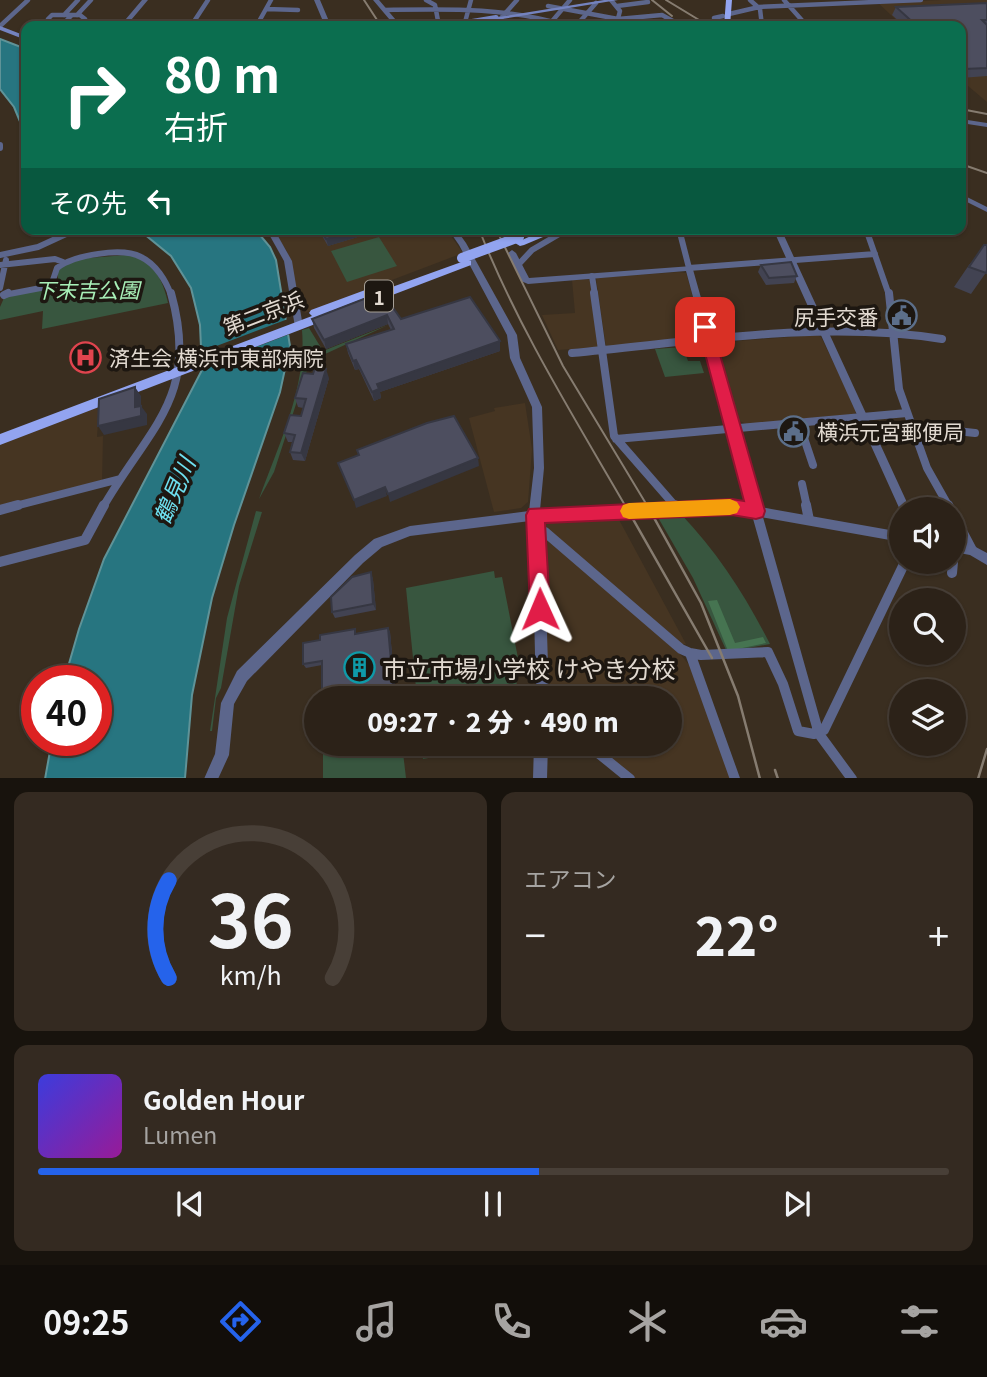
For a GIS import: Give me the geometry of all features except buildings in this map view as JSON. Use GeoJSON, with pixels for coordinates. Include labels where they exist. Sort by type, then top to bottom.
{"type":"FeatureCollection","features":[{"type":"Feature","properties":{"kind":"highway"},"geometry":{"type":"LineString","coordinates":[[723,0],[727,21]]}},
{"type":"Feature","properties":{"kind":"highway"},"geometry":{"type":"LineString","coordinates":[[724,21],[729,0]]}},
{"type":"Feature","properties":{"kind":"highway","name":"第二京浜"},"geometry":{"type":"LineString","coordinates":[[520,240],[529,235]]}},
{"type":"Feature","properties":{"kind":"highway","name":"第二京浜"},"geometry":{"type":"LineString","coordinates":[[0,440],[197,361],[464,260],[538,235]]}},
{"type":"Feature","properties":{"kind":"highway","name":"第二京浜"},"geometry":{"type":"LineString","coordinates":[[0,431],[181,368]]}},
{"type":"Feature","properties":{"kind":"main road"},"geometry":{"type":"LineString","coordinates":[[475,21],[597,2],[614,2]]}},
{"type":"Feature","properties":{"kind":"main road"},"geometry":{"type":"LineString","coordinates":[[0,27],[21,36]]}},
{"type":"Feature","properties":{"kind":"street"},"geometry":{"type":"LineString","coordinates":[[0,27],[27,0]]}},
{"type":"Feature","properties":{"kind":"street"},"geometry":{"type":"LineString","coordinates":[[64,15],[78,0]]}},
{"type":"Feature","properties":{"kind":"street"},"geometry":{"type":"LineString","coordinates":[[66,21],[91,0]]}},
{"type":"Feature","properties":{"kind":"street"},"geometry":{"type":"LineString","coordinates":[[128,21],[145,0]]}},
{"type":"Feature","properties":{"kind":"street"},"geometry":{"type":"LineString","coordinates":[[194,21],[208,0]]}},
{"type":"Feature","properties":{"kind":"street"},"geometry":{"type":"LineString","coordinates":[[260,21],[271,0]]}},
{"type":"Feature","properties":{"kind":"street"},"geometry":{"type":"LineString","coordinates":[[317,0],[327,21]]}},
{"type":"Feature","properties":{"kind":"street"},"geometry":{"type":"LineString","coordinates":[[376,0],[396,21]]}},
{"type":"Feature","properties":{"kind":"street"},"geometry":{"type":"LineString","coordinates":[[426,0],[435,5],[437,21]]}},
{"type":"Feature","properties":{"kind":"street"},"geometry":{"type":"LineString","coordinates":[[464,21],[471,0]]}},
{"type":"Feature","properties":{"kind":"street"},"geometry":{"type":"LineString","coordinates":[[498,21],[517,0]]}},
{"type":"Feature","properties":{"kind":"street"},"geometry":{"type":"LineString","coordinates":[[551,20],[570,0]]}},
{"type":"Feature","properties":{"kind":"street"},"geometry":{"type":"LineString","coordinates":[[750,0],[759,7],[761,21]]}},
{"type":"Feature","properties":{"kind":"street"},"geometry":{"type":"LineString","coordinates":[[784,0],[802,21]]}},
{"type":"Feature","properties":{"kind":"street"},"geometry":{"type":"LineString","coordinates":[[714,18],[759,7],[921,0]]}},
{"type":"Feature","properties":{"kind":"street"},"geometry":{"type":"LineString","coordinates":[[614,2],[636,4],[647,1],[671,21]]}},
{"type":"Feature","properties":{"kind":"street"},"geometry":{"type":"LineString","coordinates":[[581,21],[597,2]]}},
{"type":"Feature","properties":{"kind":"street"},"geometry":{"type":"LineString","coordinates":[[614,2],[620,12],[618,19]]}},
{"type":"Feature","properties":{"kind":"street"},"geometry":{"type":"LineString","coordinates":[[636,4],[651,21]]}},
{"type":"Feature","properties":{"kind":"street"},"geometry":{"type":"LineString","coordinates":[[548,6],[618,19],[632,19],[645,14],[662,15]]}},
{"type":"Feature","properties":{"kind":"street"},"geometry":{"type":"LineString","coordinates":[[266,9],[298,10]]}},
{"type":"Feature","properties":{"kind":"street"},"geometry":{"type":"LineString","coordinates":[[384,10],[467,11],[502,16]]}},
{"type":"Feature","properties":{"kind":"street"},"geometry":{"type":"LineString","coordinates":[[522,14],[554,21]]}},
{"type":"Feature","properties":{"kind":"street"},"geometry":{"type":"LineString","coordinates":[[59,21],[48,19],[52,15],[74,15],[85,19],[83,21]]}},
{"type":"Feature","properties":{"kind":"street"},"geometry":{"type":"LineString","coordinates":[[478,21],[502,16]]}},
{"type":"Feature","properties":{"kind":"street"},"geometry":{"type":"LineString","coordinates":[[966,122],[987,125]]}},
{"type":"Feature","properties":{"kind":"street"},"geometry":{"type":"LineString","coordinates":[[966,200],[987,210]]}},
{"type":"Feature","properties":{"kind":"street"},"geometry":{"type":"LineString","coordinates":[[63,262],[57,268],[51,286],[1,294],[4,255],[38,247],[64,235]]}},
{"type":"Feature","properties":{"kind":"street"},"geometry":{"type":"LineString","coordinates":[[274,235],[288,261],[294,325]]}},
{"type":"Feature","properties":{"kind":"street"},"geometry":{"type":"LineString","coordinates":[[456,235],[512,335],[515,358],[537,407],[539,468],[536,515],[542,686]]}},
{"type":"Feature","properties":{"kind":"street"},"geometry":{"type":"LineString","coordinates":[[518,265],[532,250],[558,235]]}},
{"type":"Feature","properties":{"kind":"street"},"geometry":{"type":"LineString","coordinates":[[681,235],[819,734],[851,778]]}},
{"type":"Feature","properties":{"kind":"street"},"geometry":{"type":"LineString","coordinates":[[780,235],[899,497]]}},
{"type":"Feature","properties":{"kind":"street"},"geometry":{"type":"LineString","coordinates":[[868,235],[890,297],[900,389],[910,426],[944,497]]}},
{"type":"Feature","properties":{"kind":"street"},"geometry":{"type":"LineString","coordinates":[[512,253],[524,279],[528,281],[874,254]]}},
{"type":"Feature","properties":{"kind":"street"},"geometry":{"type":"LineString","coordinates":[[0,562],[85,540],[120,480],[149,442],[165,414],[181,368],[181,340],[172,298],[159,272],[146,259],[127,254],[63,262],[55,259],[2,265]]}},
{"type":"Feature","properties":{"kind":"street"},"geometry":{"type":"LineString","coordinates":[[593,276],[616,439],[675,504],[676,509]]}},
{"type":"Feature","properties":{"kind":"street"},"geometry":{"type":"LineString","coordinates":[[572,353],[823,331],[894,333],[943,339]]}},
{"type":"Feature","properties":{"kind":"street"},"geometry":{"type":"LineString","coordinates":[[616,439],[907,413]]}},
{"type":"Feature","properties":{"kind":"street"},"geometry":{"type":"LineString","coordinates":[[799,423],[813,466]]}},
{"type":"Feature","properties":{"kind":"street"},"geometry":{"type":"LineString","coordinates":[[910,426],[975,433]]}},
{"type":"Feature","properties":{"kind":"street"},"geometry":{"type":"LineString","coordinates":[[0,510],[120,480]]}},
{"type":"Feature","properties":{"kind":"street"},"geometry":{"type":"LineString","coordinates":[[802,484],[809,520]]}},
{"type":"Feature","properties":{"kind":"street"},"geometry":{"type":"LineString","coordinates":[[211,778],[222,755],[228,703],[242,676],[368,550],[389,538],[410,531],[536,515],[732,507],[889,535]]}},
{"type":"Feature","properties":{"kind":"street"},"geometry":{"type":"LineString","coordinates":[[537,531],[545,532],[681,649],[701,655],[768,652],[778,672],[798,731],[812,735],[824,730],[899,574]]}},
{"type":"Feature","properties":{"kind":"street"},"geometry":{"type":"LineString","coordinates":[[966,539],[972,550],[987,561]]}},
{"type":"Feature","properties":{"kind":"street"},"geometry":{"type":"LineString","coordinates":[[966,549],[972,550]]}},
{"type":"Feature","properties":{"kind":"street"},"geometry":{"type":"LineString","coordinates":[[690,653],[735,778]]}},
{"type":"Feature","properties":{"kind":"street"},"geometry":{"type":"LineString","coordinates":[[540,778],[541,756]]}},
{"type":"Feature","properties":{"kind":"street"},"geometry":{"type":"LineString","coordinates":[[601,756],[628,778]]}},
{"type":"Feature","properties":{"kind":"shaded area"},"geometry":{"type":"Polygon","coordinates":[[[987,0],[987,102],[966,84],[966,21],[898,21],[878,3],[987,0]]]}},
{"type":"Feature","properties":{"kind":"shaded area"},"geometry":{"type":"Polygon","coordinates":[[[276,235],[450,235],[463,253],[305,313],[301,309],[287,251],[276,235]]]}},
{"type":"Feature","properties":{"kind":"shaded area"},"geometry":{"type":"Polygon","coordinates":[[[686,273],[705,339],[606,347],[596,278],[686,273]]]}},
{"type":"Feature","properties":{"kind":"shaded area"},"geometry":{"type":"Polygon","coordinates":[[[591,279],[600,347],[558,350],[542,315],[575,313],[572,280],[591,279]]]}},
{"type":"Feature","properties":{"kind":"shaded area"},"geometry":{"type":"Polygon","coordinates":[[[817,335],[821,337],[857,411],[854,414],[747,424],[736,420],[712,343],[817,335]]]}},
{"type":"Feature","properties":{"kind":"shaded area"},"geometry":{"type":"Polygon","coordinates":[[[525,403],[532,449],[528,502],[521,508],[494,512],[469,418],[495,411],[494,408],[525,403]]]}},
{"type":"Feature","properties":{"kind":"shaded area"},"geometry":{"type":"Polygon","coordinates":[[[99,407],[97,437],[103,436],[102,482],[0,507],[0,445],[99,407]]]}},
{"type":"Feature","properties":{"kind":"shaded area"},"geometry":{"type":"Polygon","coordinates":[[[617,516],[686,644],[680,644],[543,527],[542,519],[617,516]]]}},
{"type":"Feature","properties":{"kind":"shaded area"},"geometry":{"type":"Polygon","coordinates":[[[543,538],[550,540],[680,654],[690,666],[732,778],[635,778],[608,756],[682,756],[682,686],[548,686],[543,538]]]}},
{"type":"Feature","properties":{"kind":"green space"},"geometry":{"type":"Polygon","coordinates":[[[379,237],[397,266],[347,282],[331,251],[379,237]]]}},
{"type":"Feature","properties":{"kind":"green space","name":"下末吉公園"},"geometry":{"type":"Polygon","coordinates":[[[126,255],[143,260],[155,271],[168,303],[42,329],[43,311],[0,320],[0,307],[4,298],[52,286],[58,281],[58,269],[76,259],[126,255]]]}},
{"type":"Feature","properties":{"kind":"green space"},"geometry":{"type":"Polygon","coordinates":[[[388,325],[310,361],[274,472],[259,499],[296,395],[302,330],[309,328],[323,351],[388,325]]]}},
{"type":"Feature","properties":{"kind":"green space"},"geometry":{"type":"Polygon","coordinates":[[[683,347],[688,361],[700,361],[704,373],[665,377],[655,349],[683,347]]]}},
{"type":"Feature","properties":{"kind":"green space"},"geometry":{"type":"Polygon","coordinates":[[[256,511],[262,512],[239,586],[221,688],[216,698],[210,731],[227,618],[256,511]]]}},
{"type":"Feature","properties":{"kind":"green space"},"geometry":{"type":"Polygon","coordinates":[[[680,513],[707,543],[730,575],[770,644],[727,652],[693,578],[656,514],[680,513]]]}},
{"type":"Feature","properties":{"kind":"green space"},"geometry":{"type":"Polygon","coordinates":[[[494,571],[495,578],[502,577],[518,658],[513,661],[517,686],[416,686],[406,588],[494,571]]]}},
{"type":"Feature","properties":{"kind":"green space"},"geometry":{"type":"Polygon","coordinates":[[[717,600],[735,643],[763,637],[766,643],[728,651],[708,601],[717,600]]]}},
{"type":"Feature","properties":{"kind":"green space"},"geometry":{"type":"Polygon","coordinates":[[[323,756],[403,756],[406,778],[323,778],[323,756]]]}},
{"type":"Feature","properties":{"kind":"water"},"geometry":{"type":"Polygon","coordinates":[[[0,39],[21,47],[21,124],[14,107],[0,89],[0,39]]]}},
{"type":"Feature","properties":{"kind":"water","name":"鶴見川"},"geometry":{"type":"Polygon","coordinates":[[[145,235],[260,235],[276,260],[290,346],[280,392],[212,598],[192,695],[185,778],[45,778],[49,756],[112,756],[112,665],[69,665],[104,559],[202,370],[200,325],[191,288],[171,256],[145,235]]]}},
{"type":"Feature","properties":{"kind":"pier"},"geometry":{"type":"Polygon","coordinates":[[[288,319],[290,334],[199,369],[198,353],[288,319]]]}},
{"type":"Feature","properties":{"kind":"railway"},"geometry":{"type":"LineString","coordinates":[[364,0],[378,21]]}},
{"type":"Feature","properties":{"kind":"railway"},"geometry":{"type":"LineString","coordinates":[[652,0],[672,16]]}},
{"type":"Feature","properties":{"kind":"railway"},"geometry":{"type":"LineString","coordinates":[[666,0],[701,21]]}},
{"type":"Feature","properties":{"kind":"railway"},"geometry":{"type":"LineString","coordinates":[[966,110],[987,114]]}},
{"type":"Feature","properties":{"kind":"railway"},"geometry":{"type":"LineString","coordinates":[[966,166],[987,173]]}},
{"type":"Feature","properties":{"kind":"railway"},"geometry":{"type":"LineString","coordinates":[[482,235],[528,336],[626,507]]}},
{"type":"Feature","properties":{"kind":"railway"},"geometry":{"type":"LineString","coordinates":[[499,235],[563,366],[648,507]]}},
{"type":"Feature","properties":{"kind":"railway"},"geometry":{"type":"LineString","coordinates":[[625,505],[712,658]]}},
{"type":"Feature","properties":{"kind":"railway"},"geometry":{"type":"LineString","coordinates":[[647,505],[701,603],[738,696],[760,778]]}},
{"type":"Feature","properties":{"kind":"railway"},"geometry":{"type":"LineString","coordinates":[[978,778],[987,749]]}},
{"type":"Feature","properties":{"kind":"railway"},"geometry":{"type":"LineString","coordinates":[[775,770],[778,778]]}},
{"type":"Feature","properties":{"kind":"slow traffic"},"geometry":{"type":"LineString","coordinates":[[629,511],[730,507]]}},
{"type":"Feature","properties":{"kind":"place","name":"尻手交番"},"geometry":{"type":"Point","coordinates":[901,316]}},
{"type":"Feature","properties":{"kind":"place","name":"済生会 横浜市東部病院"},"geometry":{"type":"Point","coordinates":[86,357]}},
{"type":"Feature","properties":{"kind":"place","name":"横浜元宮郵便局"},"geometry":{"type":"Point","coordinates":[794,431]}},
{"type":"Feature","properties":{"kind":"place","name":"市立市場小学校 けやき分校"},"geometry":{"type":"Point","coordinates":[359,667]}},
{"type":"Feature","properties":{"kind":"route"},"geometry":{"type":"LineString","coordinates":[[540,609],[536,515],[732,507],[756,511],[705,327]]}}]}
